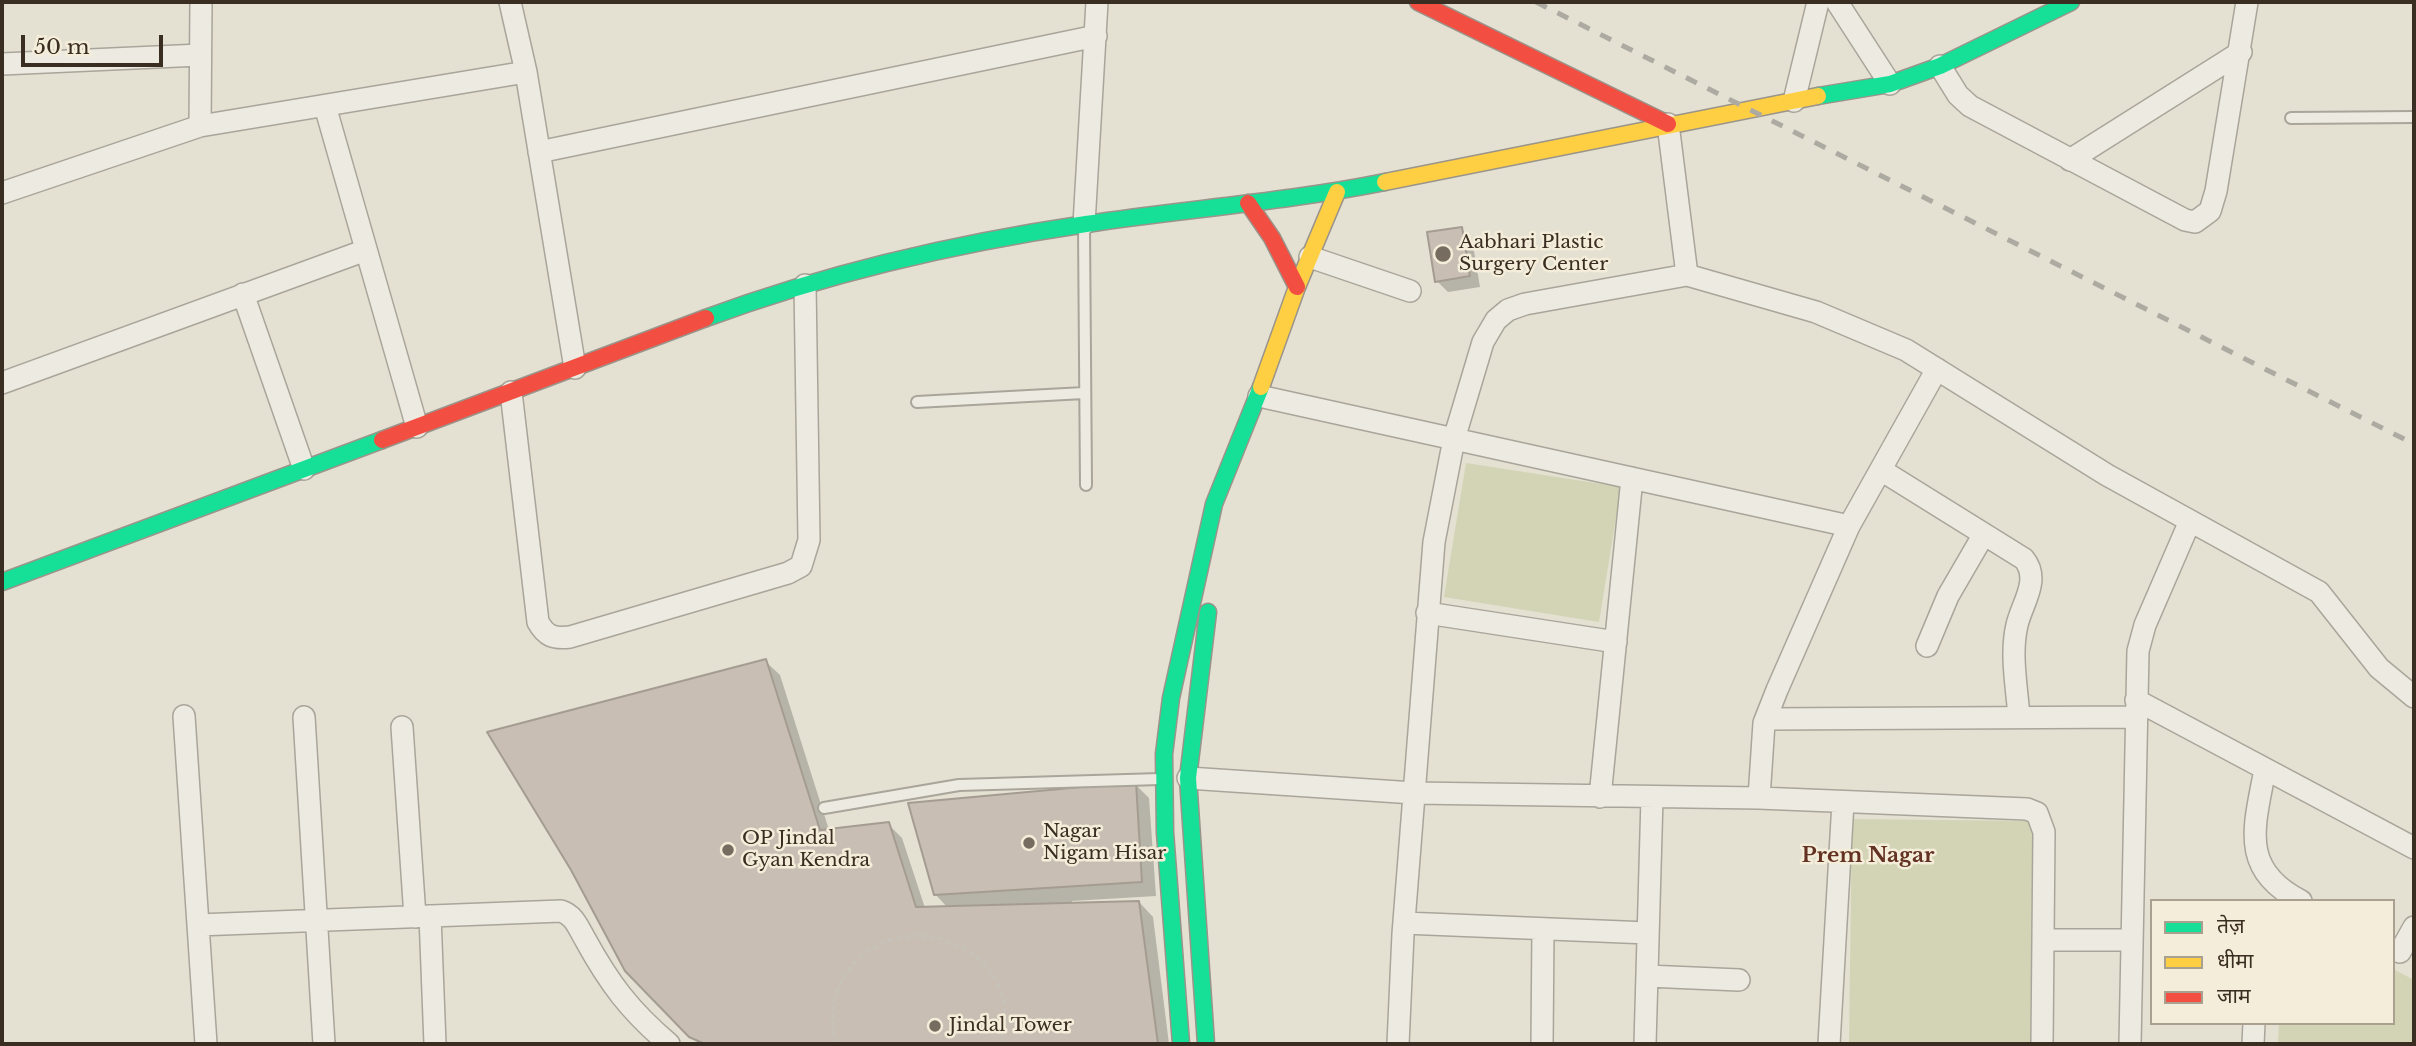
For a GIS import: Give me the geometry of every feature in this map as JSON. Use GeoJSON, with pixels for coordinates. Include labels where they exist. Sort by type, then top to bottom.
{"type":"FeatureCollection","features":[{"type":"Feature","properties":{"kind":"main road"},"geometry":{"type":"LineString","coordinates":[[1418,2],[1668,124]]}},
{"type":"Feature","properties":{"kind":"main road"},"geometry":{"type":"LineString","coordinates":[[2,582],[774,293],[914,256],[1084,224],[1337,192],[1668,124],[1890,84],[1940,66],[2071,2]]}},
{"type":"Feature","properties":{"kind":"main road"},"geometry":{"type":"LineString","coordinates":[[1181,1044],[1164,779],[1171,698],[1207,528],[1297,287],[1337,192]]}},
{"type":"Feature","properties":{"kind":"main road"},"geometry":{"type":"LineString","coordinates":[[1248,203],[1272,238],[1297,287]]}},
{"type":"Feature","properties":{"kind":"main road"},"geometry":{"type":"LineString","coordinates":[[1206,1044],[1188,778],[1212,590],[1241,442]]}},
{"type":"Feature","properties":{"kind":"street"},"geometry":{"type":"LineString","coordinates":[[200,126],[201,2]]}},
{"type":"Feature","properties":{"kind":"street"},"geometry":{"type":"LineString","coordinates":[[510,2],[526,72],[575,368]]}},
{"type":"Feature","properties":{"kind":"street"},"geometry":{"type":"LineString","coordinates":[[1084,224],[1097,2]]}},
{"type":"Feature","properties":{"kind":"street"},"geometry":{"type":"LineString","coordinates":[[1794,101],[1818,2]]}},
{"type":"Feature","properties":{"kind":"street"},"geometry":{"type":"LineString","coordinates":[[1837,2],[1890,84]]}},
{"type":"Feature","properties":{"kind":"street"},"geometry":{"type":"LineString","coordinates":[[1940,66],[1958,95],[1970,106],[2185,220],[2195,222],[2203,218],[2213,204],[2242,52],[2248,2]]}},
{"type":"Feature","properties":{"kind":"street"},"geometry":{"type":"LineString","coordinates":[[539,152],[1096,36]]}},
{"type":"Feature","properties":{"kind":"street"},"geometry":{"type":"LineString","coordinates":[[2070,160],[2242,52]]}},
{"type":"Feature","properties":{"kind":"street"},"geometry":{"type":"LineString","coordinates":[[2,64],[200,55]]}},
{"type":"Feature","properties":{"kind":"street"},"geometry":{"type":"LineString","coordinates":[[3,188],[200,126],[526,72]]}},
{"type":"Feature","properties":{"kind":"street"},"geometry":{"type":"LineString","coordinates":[[325,106],[416,427]]}},
{"type":"Feature","properties":{"kind":"street"},"geometry":{"type":"LineString","coordinates":[[1668,124],[1687,275]]}},
{"type":"Feature","properties":{"kind":"street"},"geometry":{"type":"LineString","coordinates":[[2,383],[366,250]]}},
{"type":"Feature","properties":{"kind":"street"},"geometry":{"type":"LineString","coordinates":[[1310,257],[1410,291]]}},
{"type":"Feature","properties":{"kind":"street"},"geometry":{"type":"LineString","coordinates":[[1398,1044],[1404,923],[1434,542],[1454,439],[1483,342],[1496,320],[1508,310],[1525,304],[1687,275],[1816,312],[1906,350],[2107,475],[2319,592],[2379,668],[2414,696]]}},
{"type":"Feature","properties":{"kind":"street"},"geometry":{"type":"LineString","coordinates":[[511,392],[538,622],[545,633],[555,638],[570,636],[788,573],[801,566],[809,540],[805,285]]}},
{"type":"Feature","properties":{"kind":"street"},"geometry":{"type":"LineString","coordinates":[[243,295],[304,469]]}},
{"type":"Feature","properties":{"kind":"street"},"geometry":{"type":"LineString","coordinates":[[1759,798],[1766,719],[1849,526],[1937,369]]}},
{"type":"Feature","properties":{"kind":"street"},"geometry":{"type":"LineString","coordinates":[[1258,396],[1849,526]]}},
{"type":"Feature","properties":{"kind":"street"},"geometry":{"type":"LineString","coordinates":[[1881,470],[2024,559],[2031,568],[2031,582],[2017,625],[2015,648],[2019,717]]}},
{"type":"Feature","properties":{"kind":"street"},"geometry":{"type":"LineString","coordinates":[[1600,797],[1632,478]]}},
{"type":"Feature","properties":{"kind":"street"},"geometry":{"type":"LineString","coordinates":[[2130,1044],[2138,651],[2145,625],[2190,521]]}},
{"type":"Feature","properties":{"kind":"street"},"geometry":{"type":"LineString","coordinates":[[1927,646],[1948,596],[1984,534]]}},
{"type":"Feature","properties":{"kind":"street"},"geometry":{"type":"LineString","coordinates":[[1427,613],[1616,642]]}},
{"type":"Feature","properties":{"kind":"street"},"geometry":{"type":"LineString","coordinates":[[1766,719],[2019,717],[2136,709],[2265,769],[2414,848]]}},
{"type":"Feature","properties":{"kind":"street"},"geometry":{"type":"LineString","coordinates":[[184,716],[206,1044]]}},
{"type":"Feature","properties":{"kind":"street"},"geometry":{"type":"LineString","coordinates":[[304,717],[324,1044]]}},
{"type":"Feature","properties":{"kind":"street"},"geometry":{"type":"LineString","coordinates":[[402,727],[435,1044]]}},
{"type":"Feature","properties":{"kind":"street"},"geometry":{"type":"LineString","coordinates":[[2265,769],[2253,839],[2260,861],[2280,896]]}},
{"type":"Feature","properties":{"kind":"street"},"geometry":{"type":"LineString","coordinates":[[1188,778],[1414,793],[1759,798],[2027,809],[2037,813],[2044,832],[2042,1044]]}},
{"type":"Feature","properties":{"kind":"street"},"geometry":{"type":"LineString","coordinates":[[1645,1044],[1652,797]]}},
{"type":"Feature","properties":{"kind":"street"},"geometry":{"type":"LineString","coordinates":[[1829,1044],[1843,802]]}},
{"type":"Feature","properties":{"kind":"street"},"geometry":{"type":"LineString","coordinates":[[198,925],[316,922],[549,909],[569,914],[608,981],[635,1015],[669,1044]]}},
{"type":"Feature","properties":{"kind":"street"},"geometry":{"type":"LineString","coordinates":[[1404,923],[1648,933]]}},
{"type":"Feature","properties":{"kind":"street"},"geometry":{"type":"LineString","coordinates":[[2403,953],[2414,927]]}},
{"type":"Feature","properties":{"kind":"street"},"geometry":{"type":"LineString","coordinates":[[1542,1044],[1543,929]]}},
{"type":"Feature","properties":{"kind":"street"},"geometry":{"type":"LineString","coordinates":[[2043,940],[2132,940]]}},
{"type":"Feature","properties":{"kind":"street"},"geometry":{"type":"LineString","coordinates":[[1647,976],[1739,980]]}},
{"type":"Feature","properties":{"kind":"street"},"geometry":{"type":"LineString","coordinates":[[2253,1044],[2254,1025]]}},
{"type":"Feature","properties":{"kind":"lane"},"geometry":{"type":"LineString","coordinates":[[2291,117],[2414,117]]}},
{"type":"Feature","properties":{"kind":"lane"},"geometry":{"type":"LineString","coordinates":[[1084,224],[1086,485]]}},
{"type":"Feature","properties":{"kind":"lane"},"geometry":{"type":"LineString","coordinates":[[917,402],[1084,393]]}},
{"type":"Feature","properties":{"kind":"lane"},"geometry":{"type":"LineString","coordinates":[[824,808],[959,785],[1188,778]]}},
{"type":"Feature","properties":{"kind":"path"},"geometry":{"type":"LineString","coordinates":[[836,1044],[831,1027],[836,992],[858,958],[892,938],[916,934],[954,941],[986,964],[1004,997],[1002,1044]]}},
{"type":"Feature","properties":{"kind":"green space"},"geometry":{"type":"Polygon","coordinates":[[[1466,463],[1621,487],[1599,622],[1444,597],[1466,463]]]}},
{"type":"Feature","properties":{"kind":"green space"},"geometry":{"type":"Polygon","coordinates":[[[1852,819],[2033,821],[2030,1044],[1849,1043],[1852,819]]]}},
{"type":"Feature","properties":{"kind":"green space"},"geometry":{"type":"Polygon","coordinates":[[[2395,970],[2414,980],[2414,1044],[2278,1042],[2279,1025],[2395,1025],[2395,970]]]}},
{"type":"Feature","properties":{"kind":"building"},"geometry":{"type":"Polygon","coordinates":[[[1462,227],[1470,276],[1435,282],[1427,232],[1462,227]]]}},
{"type":"Feature","properties":{"kind":"building","name":"OP Jindal Gyan Kendra"},"geometry":{"type":"Polygon","coordinates":[[[766,659],[820,830],[889,822],[916,907],[1139,901],[1158,1044],[705,1044],[689,1037],[625,971],[571,870],[487,732],[766,659]]]}},
{"type":"Feature","properties":{"kind":"building","name":"Nagar Nigam Hisar"},"geometry":{"type":"Polygon","coordinates":[[[1136,782],[1142,882],[934,895],[908,803],[1136,782]]]}},
{"type":"Feature","properties":{"kind":"railway"},"geometry":{"type":"LineString","coordinates":[[1536,2],[2414,444]]}},
{"type":"Feature","properties":{"kind":"traffic: fast"},"geometry":{"type":"LineString","coordinates":[[1818,96],[1890,84],[1940,66],[2071,2]]}},
{"type":"Feature","properties":{"kind":"traffic: fast"},"geometry":{"type":"LineString","coordinates":[[706,318],[846,273],[989,240],[1385,182]]}},
{"type":"Feature","properties":{"kind":"traffic: fast"},"geometry":{"type":"LineString","coordinates":[[1181,1044],[1165,832],[1164,754],[1171,698],[1214,504],[1261,387]]}},
{"type":"Feature","properties":{"kind":"traffic: fast"},"geometry":{"type":"LineString","coordinates":[[2,582],[382,440]]}},
{"type":"Feature","properties":{"kind":"traffic: fast"},"geometry":{"type":"LineString","coordinates":[[1206,1044],[1188,778],[1208,612]]}},
{"type":"Feature","properties":{"kind":"traffic: slow"},"geometry":{"type":"LineString","coordinates":[[1385,182],[1818,96]]}},
{"type":"Feature","properties":{"kind":"traffic: slow"},"geometry":{"type":"LineString","coordinates":[[1261,387],[1297,287],[1337,192]]}},
{"type":"Feature","properties":{"kind":"traffic: jam"},"geometry":{"type":"LineString","coordinates":[[1418,2],[1668,124]]}},
{"type":"Feature","properties":{"kind":"traffic: jam"},"geometry":{"type":"LineString","coordinates":[[1248,203],[1272,238],[1297,287]]}},
{"type":"Feature","properties":{"kind":"traffic: jam"},"geometry":{"type":"LineString","coordinates":[[382,440],[706,318]]}},
{"type":"Feature","properties":{"kind":"place","name":"Aabhari Plastic Surgery Center"},"geometry":{"type":"Point","coordinates":[1443,254]}},
{"type":"Feature","properties":{"kind":"place","name":"Nagar Nigam Hisar"},"geometry":{"type":"Point","coordinates":[1029,843]}},
{"type":"Feature","properties":{"kind":"place","name":"OP Jindal Gyan Kendra"},"geometry":{"type":"Point","coordinates":[728,850]}},
{"type":"Feature","properties":{"kind":"place","name":"Jindal Tower"},"geometry":{"type":"Point","coordinates":[935,1026]}},
{"type":"Feature","properties":{"kind":"district","name":"Prem Nagar"},"geometry":{"type":"Point","coordinates":[1868,856]}}]}
